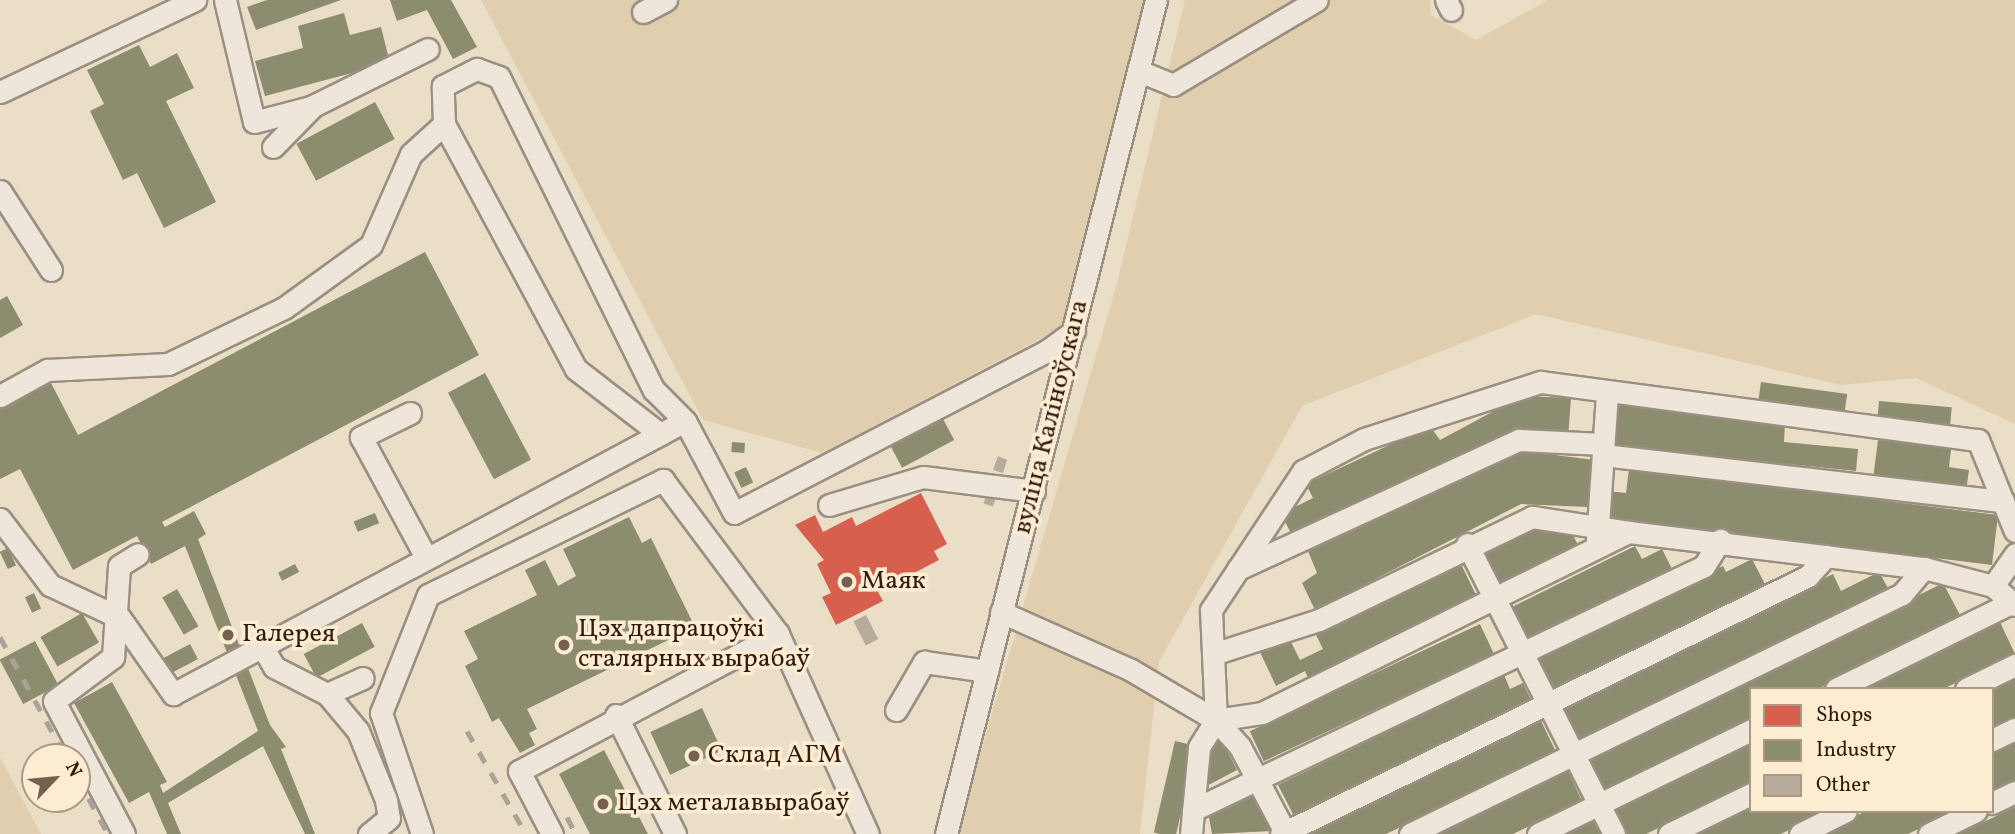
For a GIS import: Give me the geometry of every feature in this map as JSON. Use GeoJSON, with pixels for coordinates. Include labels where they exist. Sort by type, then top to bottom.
{"type":"FeatureCollection","features":[{"type":"Feature","properties":{"kind":"street"},"geometry":{"type":"LineString","coordinates":[[0,92],[195,0]]}},
{"type":"Feature","properties":{"kind":"street"},"geometry":{"type":"LineString","coordinates":[[225,0],[254,122],[313,106],[428,49]]}},
{"type":"Feature","properties":{"kind":"street"},"geometry":{"type":"LineString","coordinates":[[643,12],[666,0]]}},
{"type":"Feature","properties":{"kind":"street","name":"вуліца Каліноўскага"},"geometry":{"type":"LineString","coordinates":[[946,834],[1156,0]]}},
{"type":"Feature","properties":{"kind":"street"},"geometry":{"type":"LineString","coordinates":[[1139,71],[1173,85],[1317,0]]}},
{"type":"Feature","properties":{"kind":"street"},"geometry":{"type":"LineString","coordinates":[[660,434],[576,369],[444,124],[443,86],[477,69],[499,77],[654,390],[685,421],[734,513],[1048,350],[1074,331]]}},
{"type":"Feature","properties":{"kind":"street"},"geometry":{"type":"LineString","coordinates":[[273,147],[313,106]]}},
{"type":"Feature","properties":{"kind":"street"},"geometry":{"type":"LineString","coordinates":[[0,396],[47,370],[168,364],[284,308],[371,245],[411,154],[444,124]]}},
{"type":"Feature","properties":{"kind":"street"},"geometry":{"type":"LineString","coordinates":[[0,191],[8,221],[51,270]]}},
{"type":"Feature","properties":{"kind":"street"},"geometry":{"type":"LineString","coordinates":[[1191,834],[1199,747],[1216,720],[1211,610],[1303,471],[1364,439],[1541,382],[1978,440],[2015,531]]}},
{"type":"Feature","properties":{"kind":"street"},"geometry":{"type":"LineString","coordinates":[[1597,538],[1607,391]]}},
{"type":"Feature","properties":{"kind":"street"},"geometry":{"type":"LineString","coordinates":[[410,413],[360,437],[425,557]]}},
{"type":"Feature","properties":{"kind":"street"},"geometry":{"type":"LineString","coordinates":[[0,519],[50,584],[120,618],[173,694],[425,557],[685,421]]}},
{"type":"Feature","properties":{"kind":"street"},"geometry":{"type":"LineString","coordinates":[[1238,569],[1519,440],[2003,501]]}},
{"type":"Feature","properties":{"kind":"street"},"geometry":{"type":"LineString","coordinates":[[829,505],[923,477],[1034,491]]}},
{"type":"Feature","properties":{"kind":"street"},"geometry":{"type":"LineString","coordinates":[[422,834],[381,713],[428,595],[663,480],[778,634],[868,834]]}},
{"type":"Feature","properties":{"kind":"street"},"geometry":{"type":"LineString","coordinates":[[1213,654],[1319,620],[1467,544],[1532,517],[1597,538]]}},
{"type":"Feature","properties":{"kind":"street"},"geometry":{"type":"LineString","coordinates":[[1216,720],[1262,713],[1494,600],[1597,538],[1629,532],[1720,540],[1924,568],[1993,586],[2014,604],[1840,687]]}},
{"type":"Feature","properties":{"kind":"street"},"geometry":{"type":"LineString","coordinates":[[1194,810],[1704,566],[1720,540]]}},
{"type":"Feature","properties":{"kind":"street"},"geometry":{"type":"LineString","coordinates":[[1467,544],[1614,834]]}},
{"type":"Feature","properties":{"kind":"street"},"geometry":{"type":"LineString","coordinates":[[124,834],[54,701],[113,657],[120,618],[119,566],[138,554]]}},
{"type":"Feature","properties":{"kind":"street"},"geometry":{"type":"LineString","coordinates":[[1993,586],[2015,554]]}},
{"type":"Feature","properties":{"kind":"street"},"geometry":{"type":"LineString","coordinates":[[1001,612],[1131,670],[1216,720],[1257,779],[1284,833],[1808,576],[1826,556]]}},
{"type":"Feature","properties":{"kind":"street"},"geometry":{"type":"LineString","coordinates":[[1410,834],[1902,594],[1924,568]]}},
{"type":"Feature","properties":{"kind":"street"},"geometry":{"type":"LineString","coordinates":[[552,834],[519,771],[616,715],[778,634]]}},
{"type":"Feature","properties":{"kind":"street"},"geometry":{"type":"LineString","coordinates":[[262,646],[274,667],[327,694],[358,731],[386,800],[389,818],[369,834]]}},
{"type":"Feature","properties":{"kind":"street"},"geometry":{"type":"LineString","coordinates":[[896,710],[924,662],[987,671]]}},
{"type":"Feature","properties":{"kind":"street"},"geometry":{"type":"LineString","coordinates":[[1970,687],[2015,665]]}},
{"type":"Feature","properties":{"kind":"street"},"geometry":{"type":"LineString","coordinates":[[327,694],[363,678]]}},
{"type":"Feature","properties":{"kind":"street"},"geometry":{"type":"LineString","coordinates":[[616,715],[675,834]]}},
{"type":"Feature","properties":{"kind":"street"},"geometry":{"type":"LineString","coordinates":[[1994,739],[2015,729]]}},
{"type":"Feature","properties":{"kind":"street"},"geometry":{"type":"LineString","coordinates":[[1538,834],[1749,731]]}},
{"type":"Feature","properties":{"kind":"street"},"geometry":{"type":"LineString","coordinates":[[1994,802],[2015,792]]}},
{"type":"Feature","properties":{"kind":"street"},"geometry":{"type":"LineString","coordinates":[[1669,834],[1749,795]]}},
{"type":"Feature","properties":{"kind":"street"},"geometry":{"type":"LineString","coordinates":[[1800,834],[1842,813]]}},
{"type":"Feature","properties":{"kind":"street"},"geometry":{"type":"LineString","coordinates":[[1929,834],[1972,813]]}},
{"type":"Feature","properties":{"kind":"shaded area"},"geometry":{"type":"Polygon","coordinates":[[[481,0],[1148,0],[1072,303],[1059,329],[822,453],[703,420],[481,0]]]}},
{"type":"Feature","properties":{"kind":"shaded area"},"geometry":{"type":"Polygon","coordinates":[[[1185,0],[1430,0],[1431,15],[1476,40],[1548,0],[2015,0],[2015,424],[1916,378],[1841,385],[1536,314],[1302,406],[1159,662],[1140,834],[957,834],[1117,283],[1185,0]]]}},
{"type":"Feature","properties":{"kind":"shaded area"},"geometry":{"type":"Polygon","coordinates":[[[0,757],[21,796],[21,813],[30,813],[41,834],[0,834],[0,757]]]}},
{"type":"Feature","properties":{"kind":"building: Shops"},"geometry":{"type":"Polygon","coordinates":[[[921,493],[947,544],[934,551],[939,560],[878,592],[883,601],[836,625],[822,597],[831,593],[817,564],[824,560],[795,525],[815,515],[823,532],[852,517],[856,526],[921,493]]]}},
{"type":"Feature","properties":{"kind":"building: Industry"},"geometry":{"type":"Polygon","coordinates":[[[267,0],[341,0],[256,30],[247,7],[267,0]]]}},
{"type":"Feature","properties":{"kind":"building: Industry"},"geometry":{"type":"Polygon","coordinates":[[[390,0],[451,0],[477,47],[453,59],[427,10],[397,21],[390,0]]]}},
{"type":"Feature","properties":{"kind":"building: Industry"},"geometry":{"type":"Polygon","coordinates":[[[344,13],[350,35],[381,27],[390,63],[265,96],[255,61],[303,48],[298,26],[344,13]]]}},
{"type":"Feature","properties":{"kind":"building: Industry"},"geometry":{"type":"Polygon","coordinates":[[[139,45],[150,67],[177,53],[194,88],[166,101],[216,202],[164,228],[137,173],[123,180],[90,111],[104,104],[87,70],[139,45]]]}},
{"type":"Feature","properties":{"kind":"building: Industry"},"geometry":{"type":"Polygon","coordinates":[[[375,102],[395,139],[316,181],[296,144],[375,102]]]}},
{"type":"Feature","properties":{"kind":"building: Industry"},"geometry":{"type":"Polygon","coordinates":[[[425,252],[479,355],[162,522],[165,527],[194,511],[206,534],[198,539],[270,725],[286,747],[281,749],[315,834],[305,834],[263,746],[168,803],[181,834],[167,834],[149,792],[129,803],[74,703],[112,682],[167,782],[160,785],[163,793],[258,731],[185,546],[151,564],[137,536],[73,570],[20,469],[0,479],[0,405],[49,379],[78,435],[425,252]]]}},
{"type":"Feature","properties":{"kind":"building: Industry"},"geometry":{"type":"Polygon","coordinates":[[[7,296],[23,325],[0,338],[0,300],[7,296]]]}},
{"type":"Feature","properties":{"kind":"building: Industry"},"geometry":{"type":"Polygon","coordinates":[[[485,373],[531,460],[494,479],[448,393],[485,373]]]}},
{"type":"Feature","properties":{"kind":"building: Industry"},"geometry":{"type":"Polygon","coordinates":[[[1761,382],[1847,394],[1845,412],[1758,400],[1761,382]]]}},
{"type":"Feature","properties":{"kind":"building: Industry"},"geometry":{"type":"Polygon","coordinates":[[[1522,396],[1571,398],[1568,438],[1521,429],[1292,535],[1281,514],[1313,498],[1306,484],[1430,426],[1440,440],[1522,396]]]}},
{"type":"Feature","properties":{"kind":"building: Industry"},"geometry":{"type":"Polygon","coordinates":[[[1879,401],[1952,407],[1950,425],[1877,419],[1879,401]]]}},
{"type":"Feature","properties":{"kind":"building: Industry"},"geometry":{"type":"Polygon","coordinates":[[[1617,405],[1785,422],[1784,442],[1858,449],[1856,471],[1613,446],[1617,405]]]}},
{"type":"Feature","properties":{"kind":"building: Industry"},"geometry":{"type":"Polygon","coordinates":[[[942,417],[954,440],[902,468],[890,445],[942,417]]]}},
{"type":"Feature","properties":{"kind":"building: Industry"},"geometry":{"type":"Polygon","coordinates":[[[1878,440],[1951,449],[1949,467],[1969,470],[1966,491],[1873,479],[1878,440]]]}},
{"type":"Feature","properties":{"kind":"building: Industry"},"geometry":{"type":"Polygon","coordinates":[[[732,442],[745,443],[744,453],[731,452],[732,442]]]}},
{"type":"Feature","properties":{"kind":"building: Industry"},"geometry":{"type":"Polygon","coordinates":[[[1517,450],[1594,460],[1588,507],[1521,504],[1315,610],[1302,583],[1317,573],[1308,551],[1517,450]]]}},
{"type":"Feature","properties":{"kind":"building: Industry"},"geometry":{"type":"Polygon","coordinates":[[[746,467],[753,482],[741,488],[734,472],[746,467]]]}},
{"type":"Feature","properties":{"kind":"building: Industry"},"geometry":{"type":"Polygon","coordinates":[[[1629,469],[1998,515],[1992,565],[1604,517],[1607,491],[1626,493],[1629,469]]]}},
{"type":"Feature","properties":{"kind":"building: Industry"},"geometry":{"type":"Polygon","coordinates":[[[375,513],[379,523],[358,532],[354,522],[375,513]]]}},
{"type":"Feature","properties":{"kind":"building: Industry","name":"Цэх дапрацоўкі сталярных вырабаў"},"geometry":{"type":"Polygon","coordinates":[[[629,517],[642,543],[651,538],[695,627],[527,709],[537,729],[529,733],[535,745],[520,753],[499,718],[492,722],[465,666],[478,659],[464,631],[537,595],[525,570],[545,560],[558,586],[576,576],[563,549],[629,517]]]}},
{"type":"Feature","properties":{"kind":"building: Industry"},"geometry":{"type":"Polygon","coordinates":[[[1530,527],[1572,533],[1579,547],[1496,588],[1477,553],[1530,527]]]}},
{"type":"Feature","properties":{"kind":"building: Industry"},"geometry":{"type":"Polygon","coordinates":[[[1635,546],[1642,559],[1662,549],[1672,569],[1526,641],[1510,608],[1635,546]]]}},
{"type":"Feature","properties":{"kind":"building: Industry"},"geometry":{"type":"Polygon","coordinates":[[[8,548],[16,565],[8,569],[0,552],[8,548]]]}},
{"type":"Feature","properties":{"kind":"building: Industry"},"geometry":{"type":"Polygon","coordinates":[[[1752,559],[1766,586],[1553,691],[1536,658],[1723,566],[1726,572],[1752,559]]]}},
{"type":"Feature","properties":{"kind":"building: Industry"},"geometry":{"type":"Polygon","coordinates":[[[1460,562],[1476,595],[1308,678],[1305,671],[1276,686],[1259,650],[1288,636],[1300,660],[1323,649],[1315,633],[1460,562]]]}},
{"type":"Feature","properties":{"kind":"building: Industry"},"geometry":{"type":"Polygon","coordinates":[[[295,564],[299,572],[282,581],[278,573],[295,564]]]}},
{"type":"Feature","properties":{"kind":"building: Industry"},"geometry":{"type":"Polygon","coordinates":[[[1879,572],[1888,588],[1580,743],[1563,710],[1833,574],[1841,591],[1879,572]]]}},
{"type":"Feature","properties":{"kind":"building: Industry"},"geometry":{"type":"Polygon","coordinates":[[[1943,583],[1961,617],[1822,687],[1749,687],[1749,724],[1606,795],[1589,761],[1943,583]]]}},
{"type":"Feature","properties":{"kind":"building: Industry"},"geometry":{"type":"Polygon","coordinates":[[[177,589],[198,626],[184,635],[162,598],[177,589]]]}},
{"type":"Feature","properties":{"kind":"building: Industry"},"geometry":{"type":"Polygon","coordinates":[[[34,593],[41,608],[32,613],[25,597],[34,593]]]}},
{"type":"Feature","properties":{"kind":"building: Industry"},"geometry":{"type":"Polygon","coordinates":[[[82,613],[99,642],[57,666],[40,637],[82,613]]]}},
{"type":"Feature","properties":{"kind":"building: Industry"},"geometry":{"type":"Polygon","coordinates":[[[1999,620],[2015,654],[1947,687],[1862,687],[1999,620]]]}},
{"type":"Feature","properties":{"kind":"building: Industry"},"geometry":{"type":"Polygon","coordinates":[[[362,623],[375,647],[316,678],[304,654],[362,623]]]}},
{"type":"Feature","properties":{"kind":"building: Industry"},"geometry":{"type":"Polygon","coordinates":[[[1480,624],[1494,654],[1264,761],[1250,731],[1480,624]]]}},
{"type":"Feature","properties":{"kind":"building: Industry"},"geometry":{"type":"Polygon","coordinates":[[[35,641],[58,685],[23,704],[0,660],[35,641]]]}},
{"type":"Feature","properties":{"kind":"building: Industry"},"geometry":{"type":"Polygon","coordinates":[[[190,644],[198,659],[170,674],[162,659],[190,644]]]}},
{"type":"Feature","properties":{"kind":"building: Industry"},"geometry":{"type":"Polygon","coordinates":[[[1504,675],[1510,689],[1523,683],[1531,700],[1294,816],[1278,785],[1504,675]]]}},
{"type":"Feature","properties":{"kind":"building: Industry"},"geometry":{"type":"Polygon","coordinates":[[[2015,676],[2015,719],[1994,729],[1994,687],[2015,676]]]}},
{"type":"Feature","properties":{"kind":"building: Industry"},"geometry":{"type":"Polygon","coordinates":[[[702,708],[722,751],[670,775],[650,732],[702,708]]]}},
{"type":"Feature","properties":{"kind":"building: Industry"},"geometry":{"type":"Polygon","coordinates":[[[1541,721],[1556,752],[1386,834],[1306,834],[1541,721]]]}},
{"type":"Feature","properties":{"kind":"building: Industry"},"geometry":{"type":"Polygon","coordinates":[[[1220,737],[1237,770],[1199,790],[1202,747],[1220,737]]]}},
{"type":"Feature","properties":{"kind":"building: Industry"},"geometry":{"type":"Polygon","coordinates":[[[2015,739],[2015,782],[1994,792],[1994,749],[2015,739]]]}},
{"type":"Feature","properties":{"kind":"building: Industry"},"geometry":{"type":"Polygon","coordinates":[[[1175,741],[1196,746],[1176,834],[1154,833],[1175,741]]]}},
{"type":"Feature","properties":{"kind":"building: Industry"},"geometry":{"type":"Polygon","coordinates":[[[1749,742],[1749,784],[1646,834],[1627,834],[1614,808],[1749,742]]]}},
{"type":"Feature","properties":{"kind":"building: Industry","name":"Цэх металавырабаў"},"geometry":{"type":"Polygon","coordinates":[[[604,750],[648,834],[590,834],[559,774],[604,750]]]}},
{"type":"Feature","properties":{"kind":"building: Industry"},"geometry":{"type":"Polygon","coordinates":[[[1568,771],[1582,801],[1513,834],[1439,834],[1568,771]]]}},
{"type":"Feature","properties":{"kind":"building: Industry"},"geometry":{"type":"Polygon","coordinates":[[[1255,795],[1272,831],[1212,834],[1209,817],[1255,795]]]}},
{"type":"Feature","properties":{"kind":"building: Industry"},"geometry":{"type":"Polygon","coordinates":[[[1749,807],[1749,813],[1823,813],[1781,834],[1694,834],[1749,807]]]}},
{"type":"Feature","properties":{"kind":"building: Industry"},"geometry":{"type":"Polygon","coordinates":[[[2015,807],[2015,834],[1959,834],[2015,807]]]}},
{"type":"Feature","properties":{"kind":"building: Industry"},"geometry":{"type":"Polygon","coordinates":[[[1862,813],[1951,813],[1908,834],[1820,834],[1862,813]]]}},
{"type":"Feature","properties":{"kind":"building: Industry"},"geometry":{"type":"Polygon","coordinates":[[[1593,819],[1601,834],[1564,834],[1593,819]]]}},
{"type":"Feature","properties":{"kind":"building: Other"},"geometry":{"type":"Polygon","coordinates":[[[998,456],[1007,460],[1003,473],[993,470],[998,456]]]}},
{"type":"Feature","properties":{"kind":"building: Other"},"geometry":{"type":"Polygon","coordinates":[[[987,492],[997,495],[993,506],[983,503],[987,492]]]}},
{"type":"Feature","properties":{"kind":"building: Other"},"geometry":{"type":"Polygon","coordinates":[[[866,615],[878,639],[866,645],[854,621],[866,615]]]}},
{"type":"Feature","properties":{"kind":"railway"},"geometry":{"type":"LineString","coordinates":[[0,637],[58,743]]}},
{"type":"Feature","properties":{"kind":"railway"},"geometry":{"type":"LineString","coordinates":[[467,731],[526,834]]}},
{"type":"Feature","properties":{"kind":"railway"},"geometry":{"type":"LineString","coordinates":[[91,803],[108,834]]}},
{"type":"Feature","properties":{"kind":"railway"},"geometry":{"type":"LineString","coordinates":[[567,817],[576,834]]}},
{"type":"Feature","properties":{"kind":"place","name":"Маяк"},"geometry":{"type":"Point","coordinates":[847,582]}},
{"type":"Feature","properties":{"kind":"place","name":"Галерея"},"geometry":{"type":"Point","coordinates":[228,635]}},
{"type":"Feature","properties":{"kind":"place","name":"Цэх дапрацоўкі сталярных вырабаў"},"geometry":{"type":"Point","coordinates":[564,645]}},
{"type":"Feature","properties":{"kind":"place","name":"Склад АГМ"},"geometry":{"type":"Point","coordinates":[694,756]}},
{"type":"Feature","properties":{"kind":"place","name":"Цэх металавырабаў"},"geometry":{"type":"Point","coordinates":[603,804]}}]}
